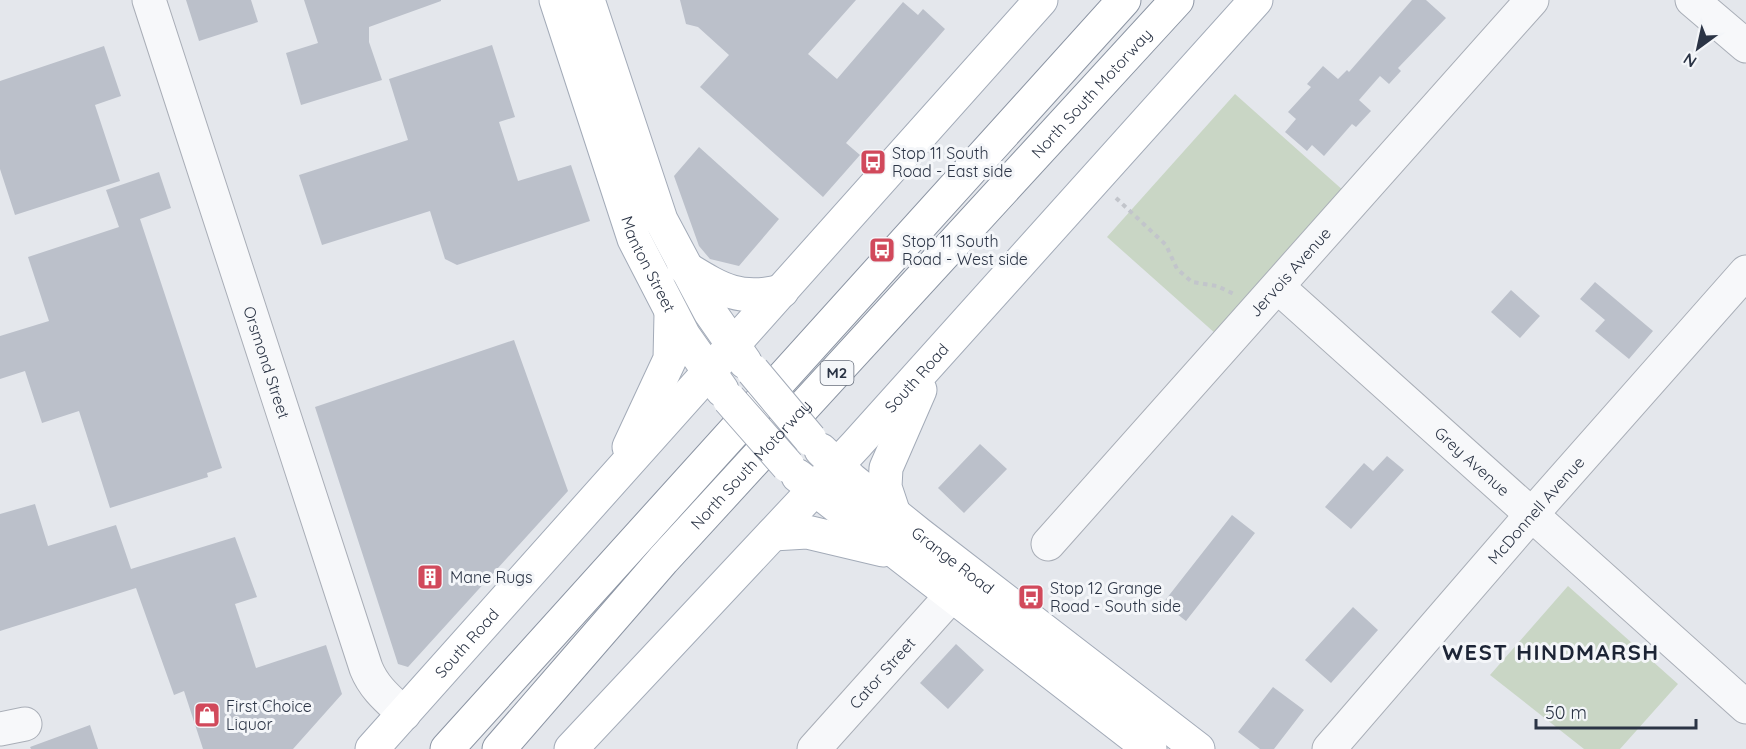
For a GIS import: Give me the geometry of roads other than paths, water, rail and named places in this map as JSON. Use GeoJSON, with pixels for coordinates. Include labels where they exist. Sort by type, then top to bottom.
{"type":"FeatureCollection","features":[{"type":"Feature","properties":{"kind":"main road","name":"Manton Street"},"geometry":{"type":"LineString","coordinates":[[556,0],[631,231],[671,314],[729,399],[788,466],[814,490]]}},
{"type":"Feature","properties":{"kind":"main road","name":"Manton Street"},"geometry":{"type":"LineString","coordinates":[[588,0],[651,193],[684,267],[733,346]]}},
{"type":"Feature","properties":{"kind":"main road","name":"South Road"},"geometry":{"type":"LineString","coordinates":[[372,749],[1041,0]]}},
{"type":"Feature","properties":{"kind":"main road","name":"North South Motorway"},"geometry":{"type":"LineString","coordinates":[[447,749],[1124,0]]}},
{"type":"Feature","properties":{"kind":"main road","name":"North South Motorway"},"geometry":{"type":"LineString","coordinates":[[499,749],[663,560],[1177,0]]}},
{"type":"Feature","properties":{"kind":"main road","name":"South Road"},"geometry":{"type":"LineString","coordinates":[[571,749],[837,466],[1256,0]]}},
{"type":"Feature","properties":{"kind":"main road"},"geometry":{"type":"LineString","coordinates":[[684,267],[735,294],[753,297],[782,291]]}},
{"type":"Feature","properties":{"kind":"main road"},"geometry":{"type":"LineString","coordinates":[[614,479],[668,366],[672,344],[671,314]]}},
{"type":"Feature","properties":{"kind":"main road","name":"Grange Road"},"geometry":{"type":"LineString","coordinates":[[733,346],[810,439],[837,466],[894,514],[1198,749]]}},
{"type":"Feature","properties":{"kind":"main road"},"geometry":{"type":"LineString","coordinates":[[894,514],[885,487],[886,468],[914,402],[940,353]]}},
{"type":"Feature","properties":{"kind":"main road","name":"Grange Road"},"geometry":{"type":"LineString","coordinates":[[814,490],[1150,749]]}},
{"type":"Feature","properties":{"kind":"main road"},"geometry":{"type":"LineString","coordinates":[[773,534],[807,532],[893,552]]}},
{"type":"Feature","properties":{"kind":"street","name":"Orsmond Street"},"geometry":{"type":"LineString","coordinates":[[149,0],[366,668],[380,693],[404,714]]}},
{"type":"Feature","properties":{"kind":"street","name":"Jervois Avenue"},"geometry":{"type":"LineString","coordinates":[[1048,544],[1532,0]]}},
{"type":"Feature","properties":{"kind":"street"},"geometry":{"type":"LineString","coordinates":[[1692,0],[1746,46]]}},
{"type":"Feature","properties":{"kind":"street","name":"McDonnell Avenue"},"geometry":{"type":"LineString","coordinates":[[1329,749],[1532,514],[1746,272]]}},
{"type":"Feature","properties":{"kind":"street","name":"Grey Avenue"},"geometry":{"type":"LineString","coordinates":[[1278,287],[1746,707]]}},
{"type":"Feature","properties":{"kind":"street","name":"Cator Street"},"geometry":{"type":"LineString","coordinates":[[814,749],[951,596]]}},
{"type":"Feature","properties":{"kind":"place","name":"Stop 11 South Road - East side"},"geometry":{"type":"Point","coordinates":[873,162]}},
{"type":"Feature","properties":{"kind":"place","name":"Stop 11 South Road - West side"},"geometry":{"type":"Point","coordinates":[882,250]}},
{"type":"Feature","properties":{"kind":"place","name":"Mane Rugs"},"geometry":{"type":"Point","coordinates":[430,577]}},
{"type":"Feature","properties":{"kind":"place","name":"Stop 12 Grange Road - South side"},"geometry":{"type":"Point","coordinates":[1031,597]}},
{"type":"Feature","properties":{"kind":"place","name":"First Choice Liquor"},"geometry":{"type":"Point","coordinates":[207,715]}},
{"type":"Feature","properties":{"kind":"district","name":"WEST HINDMARSH"},"geometry":{"type":"Point","coordinates":[1551,652]}}]}
